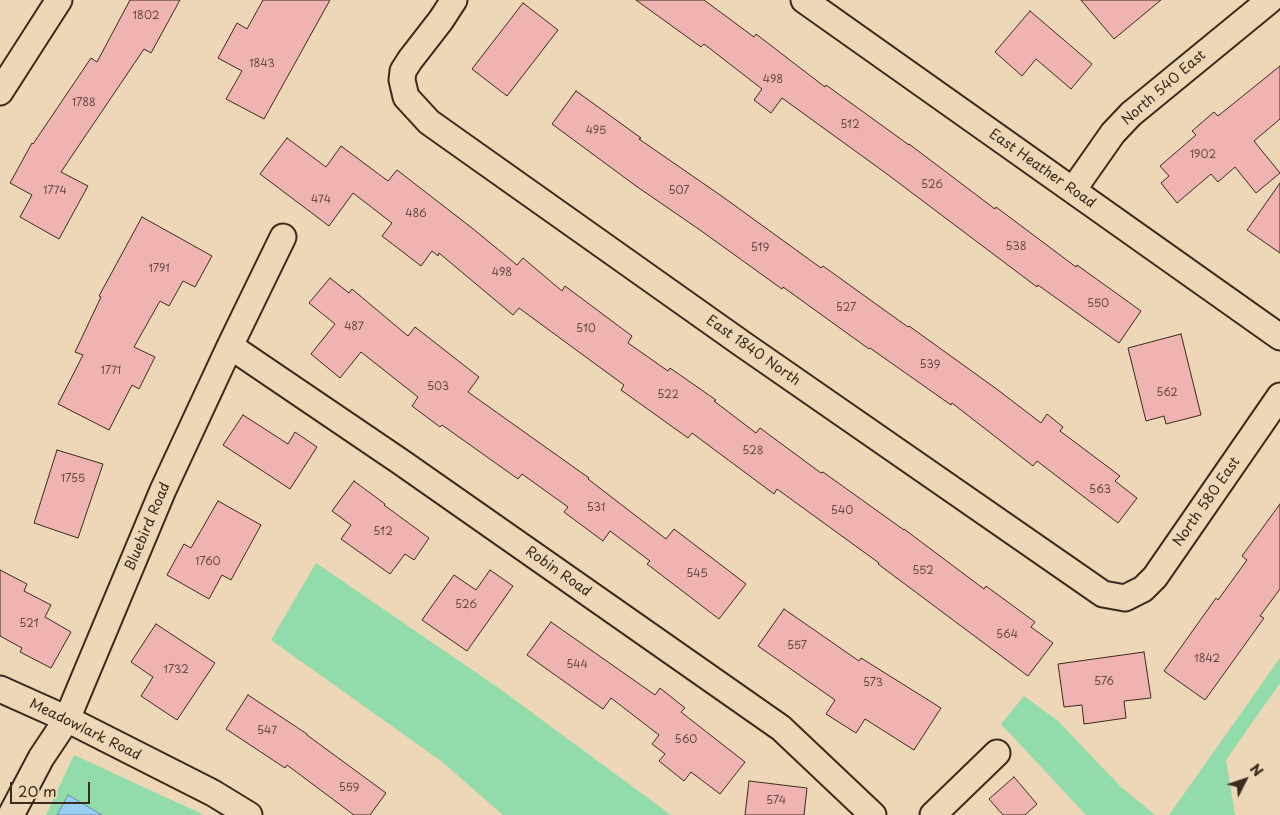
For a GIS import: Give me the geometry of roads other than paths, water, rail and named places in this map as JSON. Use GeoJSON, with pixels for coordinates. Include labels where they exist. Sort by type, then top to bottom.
{"type":"FeatureCollection","features":[{"type":"Feature","properties":{"kind":"street"},"geometry":{"type":"LineString","coordinates":[[0,92],[59,0]]}},
{"type":"Feature","properties":{"kind":"street","name":"East 1840 North"},"geometry":{"type":"LineString","coordinates":[[454,0],[403,71],[402,80],[406,96],[429,122],[1103,594],[1125,598]]}},
{"type":"Feature","properties":{"kind":"street","name":"North 540 East"},"geometry":{"type":"LineString","coordinates":[[1073,190],[1113,133],[1131,114],[1270,0]]}},
{"type":"Feature","properties":{"kind":"street","name":"East Heather Road"},"geometry":{"type":"LineString","coordinates":[[819,4],[1073,190],[1280,337]]}},
{"type":"Feature","properties":{"kind":"street","name":"Bluebird Road"},"geometry":{"type":"LineString","coordinates":[[11,815],[41,758],[67,719],[162,490],[283,237]]}},
{"type":"Feature","properties":{"kind":"street","name":"Robin Road"},"geometry":{"type":"LineString","coordinates":[[230,346],[409,468],[781,728],[873,815]]}},
{"type":"Feature","properties":{"kind":"street","name":"North 580 East"},"geometry":{"type":"LineString","coordinates":[[1125,598],[1143,589],[1155,577],[1280,396]]}},
{"type":"Feature","properties":{"kind":"street","name":"Meadowlark Road"},"geometry":{"type":"LineString","coordinates":[[0,689],[67,719],[213,793],[249,815]]}},
{"type":"Feature","properties":{"kind":"street"},"geometry":{"type":"LineString","coordinates":[[933,815],[997,753]]}},
{"type":"Feature","properties":{"kind":"water"},"geometry":{"type":"Polygon","coordinates":[[[68,795],[102,815],[57,815],[68,795]]]}}]}
